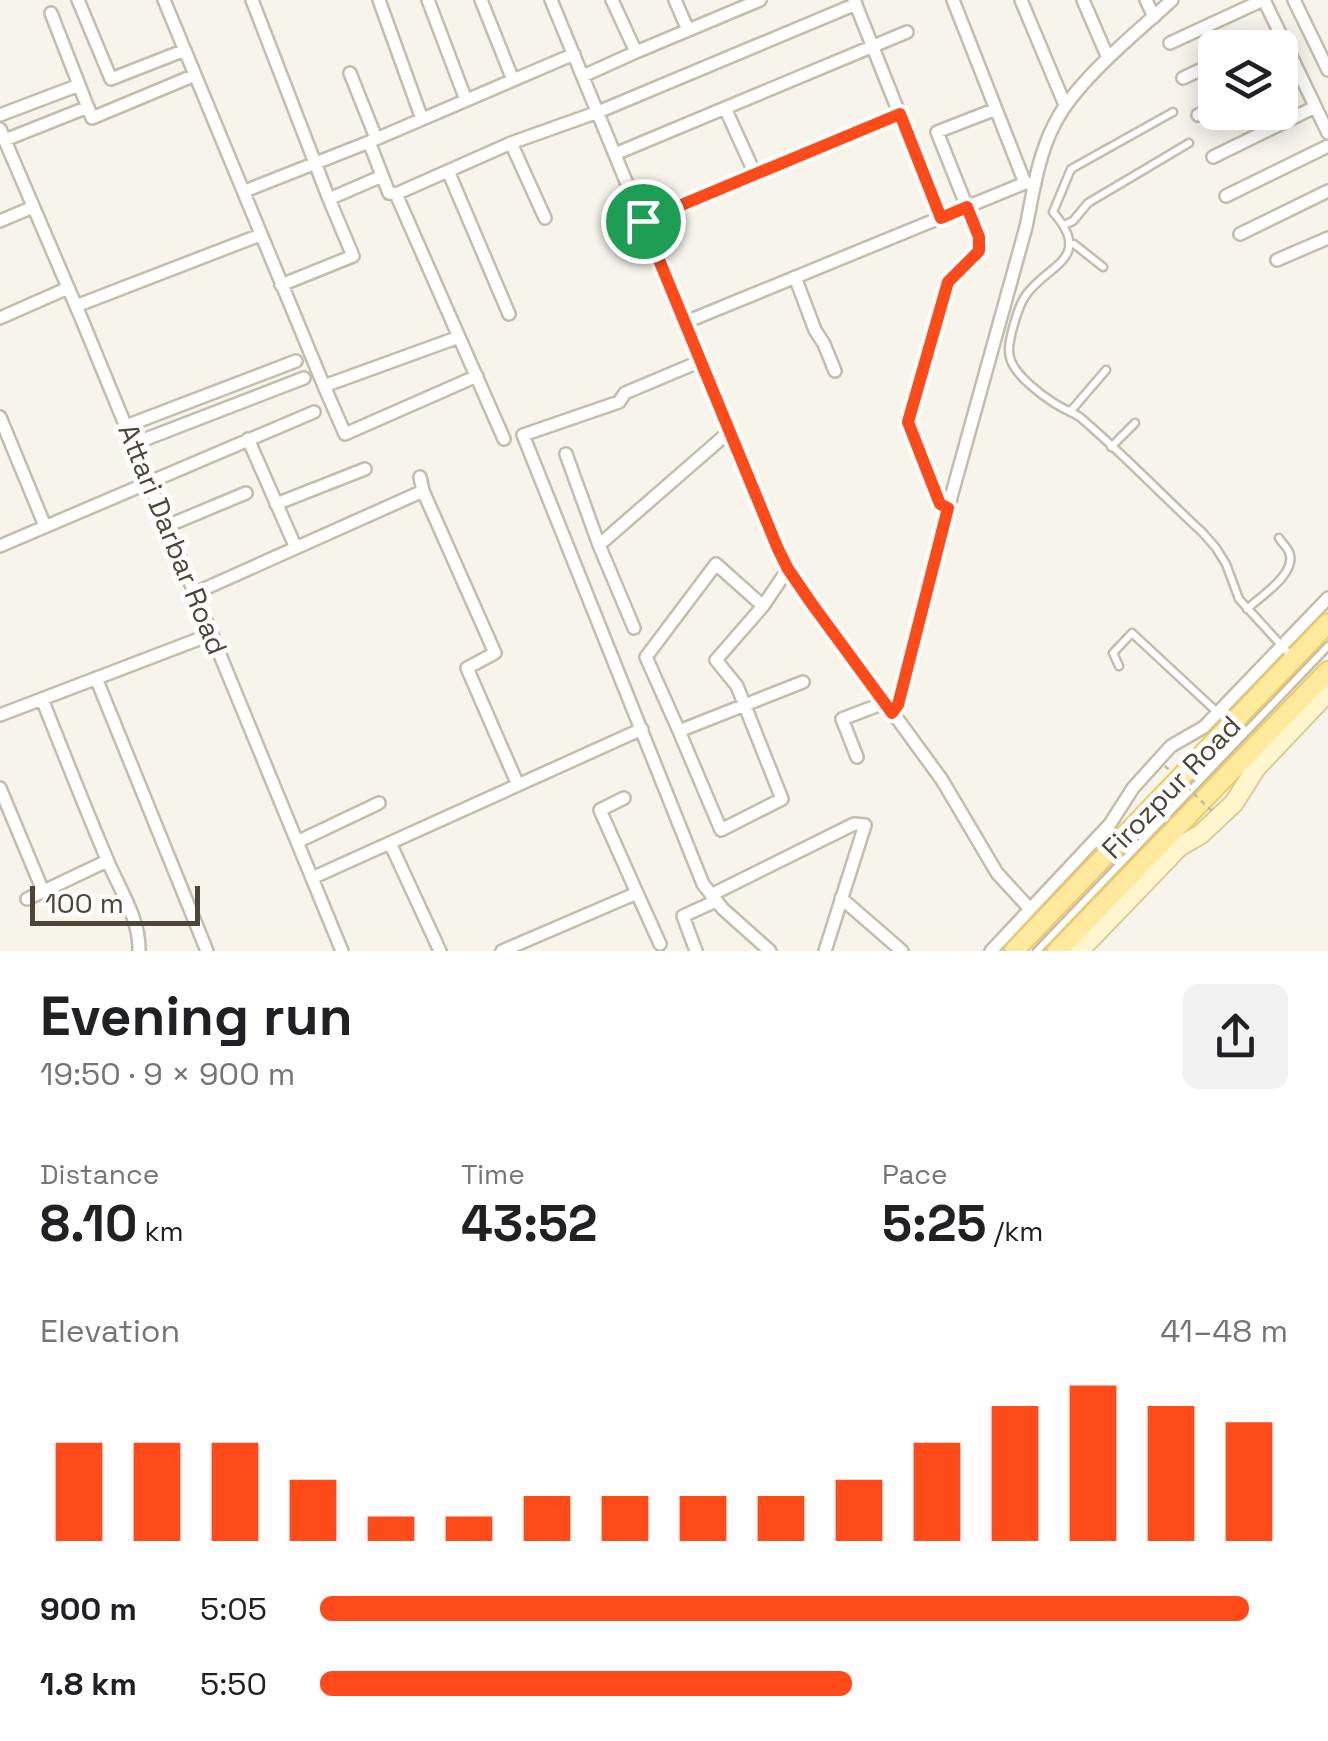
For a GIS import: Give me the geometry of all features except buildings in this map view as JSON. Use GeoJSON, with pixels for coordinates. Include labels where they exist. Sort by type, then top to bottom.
{"type":"FeatureCollection","features":[{"type":"Feature","properties":{"kind":"main road","name":"Firozpur Road"},"geometry":{"type":"LineString","coordinates":[[1014,951],[1064,886],[1288,653],[1328,623]]}},
{"type":"Feature","properties":{"kind":"main road","name":"Firozpur Road"},"geometry":{"type":"LineString","coordinates":[[1058,951],[1322,698],[1328,671]]}},
{"type":"Feature","properties":{"kind":"street"},"geometry":{"type":"LineString","coordinates":[[78,0],[111,79],[184,50]]}},
{"type":"Feature","properties":{"kind":"street"},"geometry":{"type":"LineString","coordinates":[[164,0],[345,434],[476,376]]}},
{"type":"Feature","properties":{"kind":"street"},"geometry":{"type":"LineString","coordinates":[[252,0],[353,256],[281,285]]}},
{"type":"Feature","properties":{"kind":"street"},"geometry":{"type":"LineString","coordinates":[[379,0],[422,119]]}},
{"type":"Feature","properties":{"kind":"street"},"geometry":{"type":"LineString","coordinates":[[428,0],[466,100]]}},
{"type":"Feature","properties":{"kind":"street"},"geometry":{"type":"LineString","coordinates":[[481,0],[513,80]]}},
{"type":"Feature","properties":{"kind":"street"},"geometry":{"type":"LineString","coordinates":[[552,0],[788,569],[942,780],[997,872],[1030,909]]}},
{"type":"Feature","properties":{"kind":"street"},"geometry":{"type":"LineString","coordinates":[[612,0],[636,52]]}},
{"type":"Feature","properties":{"kind":"street"},"geometry":{"type":"LineString","coordinates":[[675,0],[688,30]]}},
{"type":"Feature","properties":{"kind":"street"},"geometry":{"type":"LineString","coordinates":[[582,76],[736,5],[760,0]]}},
{"type":"Feature","properties":{"kind":"street"},"geometry":{"type":"LineString","coordinates":[[953,0],[1030,184]]}},
{"type":"Feature","properties":{"kind":"street"},"geometry":{"type":"LineString","coordinates":[[1021,0],[1065,105]]}},
{"type":"Feature","properties":{"kind":"street"},"geometry":{"type":"LineString","coordinates":[[1083,0],[1108,58]]}},
{"type":"Feature","properties":{"kind":"street"},"geometry":{"type":"LineString","coordinates":[[1146,0],[1154,17]]}},
{"type":"Feature","properties":{"kind":"street"},"geometry":{"type":"LineString","coordinates":[[892,713],[898,705],[1026,227],[1030,184],[1065,105],[1108,58],[1172,0]]}},
{"type":"Feature","properties":{"kind":"street"},"geometry":{"type":"LineString","coordinates":[[1170,43],[1264,0],[1279,30]]}},
{"type":"Feature","properties":{"kind":"street"},"geometry":{"type":"LineString","coordinates":[[1294,0],[1328,70]]}},
{"type":"Feature","properties":{"kind":"street"},"geometry":{"type":"LineString","coordinates":[[350,73],[382,176],[389,193],[396,194],[855,2],[941,218]]}},
{"type":"Feature","properties":{"kind":"street"},"geometry":{"type":"LineString","coordinates":[[51,13],[92,118],[195,76]]}},
{"type":"Feature","properties":{"kind":"street"},"geometry":{"type":"LineString","coordinates":[[615,154],[907,32]]}},
{"type":"Feature","properties":{"kind":"street"},"geometry":{"type":"LineString","coordinates":[[244,191],[574,54]]}},
{"type":"Feature","properties":{"kind":"street"},"geometry":{"type":"LineString","coordinates":[[1298,70],[1328,133]]}},
{"type":"Feature","properties":{"kind":"street"},"geometry":{"type":"LineString","coordinates":[[1184,78],[1198,71]]}},
{"type":"Feature","properties":{"kind":"street"},"geometry":{"type":"LineString","coordinates":[[0,114],[79,85]]}},
{"type":"Feature","properties":{"kind":"street"},"geometry":{"type":"LineString","coordinates":[[3,140],[88,107]]}},
{"type":"Feature","properties":{"kind":"street"},"geometry":{"type":"LineString","coordinates":[[1213,157],[1316,107]]}},
{"type":"Feature","properties":{"kind":"street"},"geometry":{"type":"LineString","coordinates":[[725,108],[755,174]]}},
{"type":"Feature","properties":{"kind":"street"},"geometry":{"type":"LineString","coordinates":[[948,508],[940,504],[908,422],[948,282],[979,251],[979,237],[937,132],[996,110]]}},
{"type":"Feature","properties":{"kind":"street"},"geometry":{"type":"LineString","coordinates":[[643,221],[900,114]]}},
{"type":"Feature","properties":{"kind":"street","name":"Attari Darbar Road"},"geometry":{"type":"LineString","coordinates":[[3,140],[76,306],[342,951]]}},
{"type":"Feature","properties":{"kind":"street"},"geometry":{"type":"LineString","coordinates":[[512,143],[546,218]]}},
{"type":"Feature","properties":{"kind":"street"},"geometry":{"type":"LineString","coordinates":[[1226,196],[1328,146]]}},
{"type":"Feature","properties":{"kind":"street"},"geometry":{"type":"LineString","coordinates":[[448,171],[510,314]]}},
{"type":"Feature","properties":{"kind":"street"},"geometry":{"type":"LineString","coordinates":[[329,199],[382,176]]}},
{"type":"Feature","properties":{"kind":"street"},"geometry":{"type":"LineString","coordinates":[[686,322],[1030,184]]}},
{"type":"Feature","properties":{"kind":"street"},"geometry":{"type":"LineString","coordinates":[[1240,234],[1328,191]]}},
{"type":"Feature","properties":{"kind":"street"},"geometry":{"type":"LineString","coordinates":[[396,194],[504,439]]}},
{"type":"Feature","properties":{"kind":"street"},"geometry":{"type":"LineString","coordinates":[[0,221],[33,207]]}},
{"type":"Feature","properties":{"kind":"street"},"geometry":{"type":"LineString","coordinates":[[76,306],[260,235]]}},
{"type":"Feature","properties":{"kind":"street"},"geometry":{"type":"LineString","coordinates":[[1277,260],[1328,238]]}},
{"type":"Feature","properties":{"kind":"street"},"geometry":{"type":"LineString","coordinates":[[795,277],[835,371]]}},
{"type":"Feature","properties":{"kind":"street"},"geometry":{"type":"LineString","coordinates":[[0,318],[68,288]]}},
{"type":"Feature","properties":{"kind":"street"},"geometry":{"type":"LineString","coordinates":[[324,386],[459,337]]}},
{"type":"Feature","properties":{"kind":"street"},"geometry":{"type":"LineString","coordinates":[[701,360],[625,394],[619,402],[523,436],[703,884],[770,951]]}},
{"type":"Feature","properties":{"kind":"street"},"geometry":{"type":"LineString","coordinates":[[126,426],[296,361]]}},
{"type":"Feature","properties":{"kind":"street"},"geometry":{"type":"LineString","coordinates":[[133,444],[304,378]]}},
{"type":"Feature","properties":{"kind":"street"},"geometry":{"type":"LineString","coordinates":[[1,543],[314,412]]}},
{"type":"Feature","properties":{"kind":"street"},"geometry":{"type":"LineString","coordinates":[[0,417],[46,526]]}},
{"type":"Feature","properties":{"kind":"street"},"geometry":{"type":"LineString","coordinates":[[600,544],[730,430]]}},
{"type":"Feature","properties":{"kind":"street"},"geometry":{"type":"LineString","coordinates":[[248,440],[296,548]]}},
{"type":"Feature","properties":{"kind":"street"},"geometry":{"type":"LineString","coordinates":[[566,454],[634,628]]}},
{"type":"Feature","properties":{"kind":"street"},"geometry":{"type":"LineString","coordinates":[[276,504],[365,469]]}},
{"type":"Feature","properties":{"kind":"street"},"geometry":{"type":"LineString","coordinates":[[420,477],[495,653],[467,668],[518,785]]}},
{"type":"Feature","properties":{"kind":"street"},"geometry":{"type":"LineString","coordinates":[[195,593],[423,491]]}},
{"type":"Feature","properties":{"kind":"street"},"geometry":{"type":"LineString","coordinates":[[167,526],[246,493]]}},
{"type":"Feature","properties":{"kind":"street"},"geometry":{"type":"LineString","coordinates":[[763,606],[716,564],[646,657],[721,830],[782,799],[737,686],[716,660],[763,606],[788,569]]}},
{"type":"Feature","properties":{"kind":"street"},"geometry":{"type":"LineString","coordinates":[[990,951],[1030,909],[1064,886],[1134,788],[1171,746],[1204,727],[1288,653],[1328,598]]}},
{"type":"Feature","properties":{"kind":"street"},"geometry":{"type":"LineString","coordinates":[[0,715],[212,634]]}},
{"type":"Feature","properties":{"kind":"street"},"geometry":{"type":"LineString","coordinates":[[96,678],[207,951]]}},
{"type":"Feature","properties":{"kind":"street"},"geometry":{"type":"LineString","coordinates":[[679,730],[804,682]]}},
{"type":"Feature","properties":{"kind":"street"},"geometry":{"type":"LineString","coordinates":[[1080,951],[1179,848],[1234,804],[1256,768],[1322,698]]}},
{"type":"Feature","properties":{"kind":"street"},"geometry":{"type":"LineString","coordinates":[[42,699],[134,919],[139,951]]}},
{"type":"Feature","properties":{"kind":"street"},"geometry":{"type":"LineString","coordinates":[[857,757],[842,719],[882,701]]}},
{"type":"Feature","properties":{"kind":"street"},"geometry":{"type":"LineString","coordinates":[[312,878],[642,730]]}},
{"type":"Feature","properties":{"kind":"street"},"geometry":{"type":"LineString","coordinates":[[0,788],[43,891]]}},
{"type":"Feature","properties":{"kind":"street"},"geometry":{"type":"LineString","coordinates":[[624,798],[600,810],[660,944]]}},
{"type":"Feature","properties":{"kind":"street"},"geometry":{"type":"LineString","coordinates":[[298,842],[378,803]]}},
{"type":"Feature","properties":{"kind":"street"},"geometry":{"type":"LineString","coordinates":[[696,951],[682,916],[854,824],[866,825],[825,951]]}},
{"type":"Feature","properties":{"kind":"street"},"geometry":{"type":"LineString","coordinates":[[390,843],[440,951]]}},
{"type":"Feature","properties":{"kind":"street"},"geometry":{"type":"LineString","coordinates":[[27,899],[107,861]]}},
{"type":"Feature","properties":{"kind":"street"},"geometry":{"type":"LineString","coordinates":[[502,951],[637,893]]}},
{"type":"Feature","properties":{"kind":"street"},"geometry":{"type":"LineString","coordinates":[[841,898],[902,951]]}},
{"type":"Feature","properties":{"kind":"lane"},"geometry":{"type":"LineString","coordinates":[[1173,112],[1071,170],[1052,212],[1064,224],[1069,245],[1066,257],[1027,294],[1018,308],[1009,355],[1018,372],[1047,398],[1078,416],[1216,548],[1239,598],[1288,653]]}},
{"type":"Feature","properties":{"kind":"lane"},"geometry":{"type":"LineString","coordinates":[[1064,224],[1073,221],[1088,202],[1189,143]]}},
{"type":"Feature","properties":{"kind":"lane"},"geometry":{"type":"LineString","coordinates":[[1069,245],[1074,244],[1103,267]]}},
{"type":"Feature","properties":{"kind":"lane"},"geometry":{"type":"LineString","coordinates":[[1070,412],[1106,370]]}},
{"type":"Feature","properties":{"kind":"lane"},"geometry":{"type":"LineString","coordinates":[[1111,448],[1134,422]]}},
{"type":"Feature","properties":{"kind":"lane"},"geometry":{"type":"LineString","coordinates":[[1247,609],[1285,575],[1290,553],[1279,538]]}},
{"type":"Feature","properties":{"kind":"lane"},"geometry":{"type":"LineString","coordinates":[[1119,666],[1112,653],[1132,633],[1218,713]]}},
{"type":"Feature","properties":{"kind":"lane"},"geometry":{"type":"LineString","coordinates":[[1037,951],[1328,646]]}},
{"type":"Feature","properties":{"kind":"path"},"geometry":{"type":"LineString","coordinates":[[1165,766],[1212,811]]}},
{"type":"Feature","properties":{"kind":"route"},"geometry":{"type":"LineString","coordinates":[[900,114],[941,218],[967,207],[979,237],[979,251],[948,282],[908,422],[940,504],[948,508],[898,705],[892,713],[788,569],[643,221],[900,114]]}}]}
